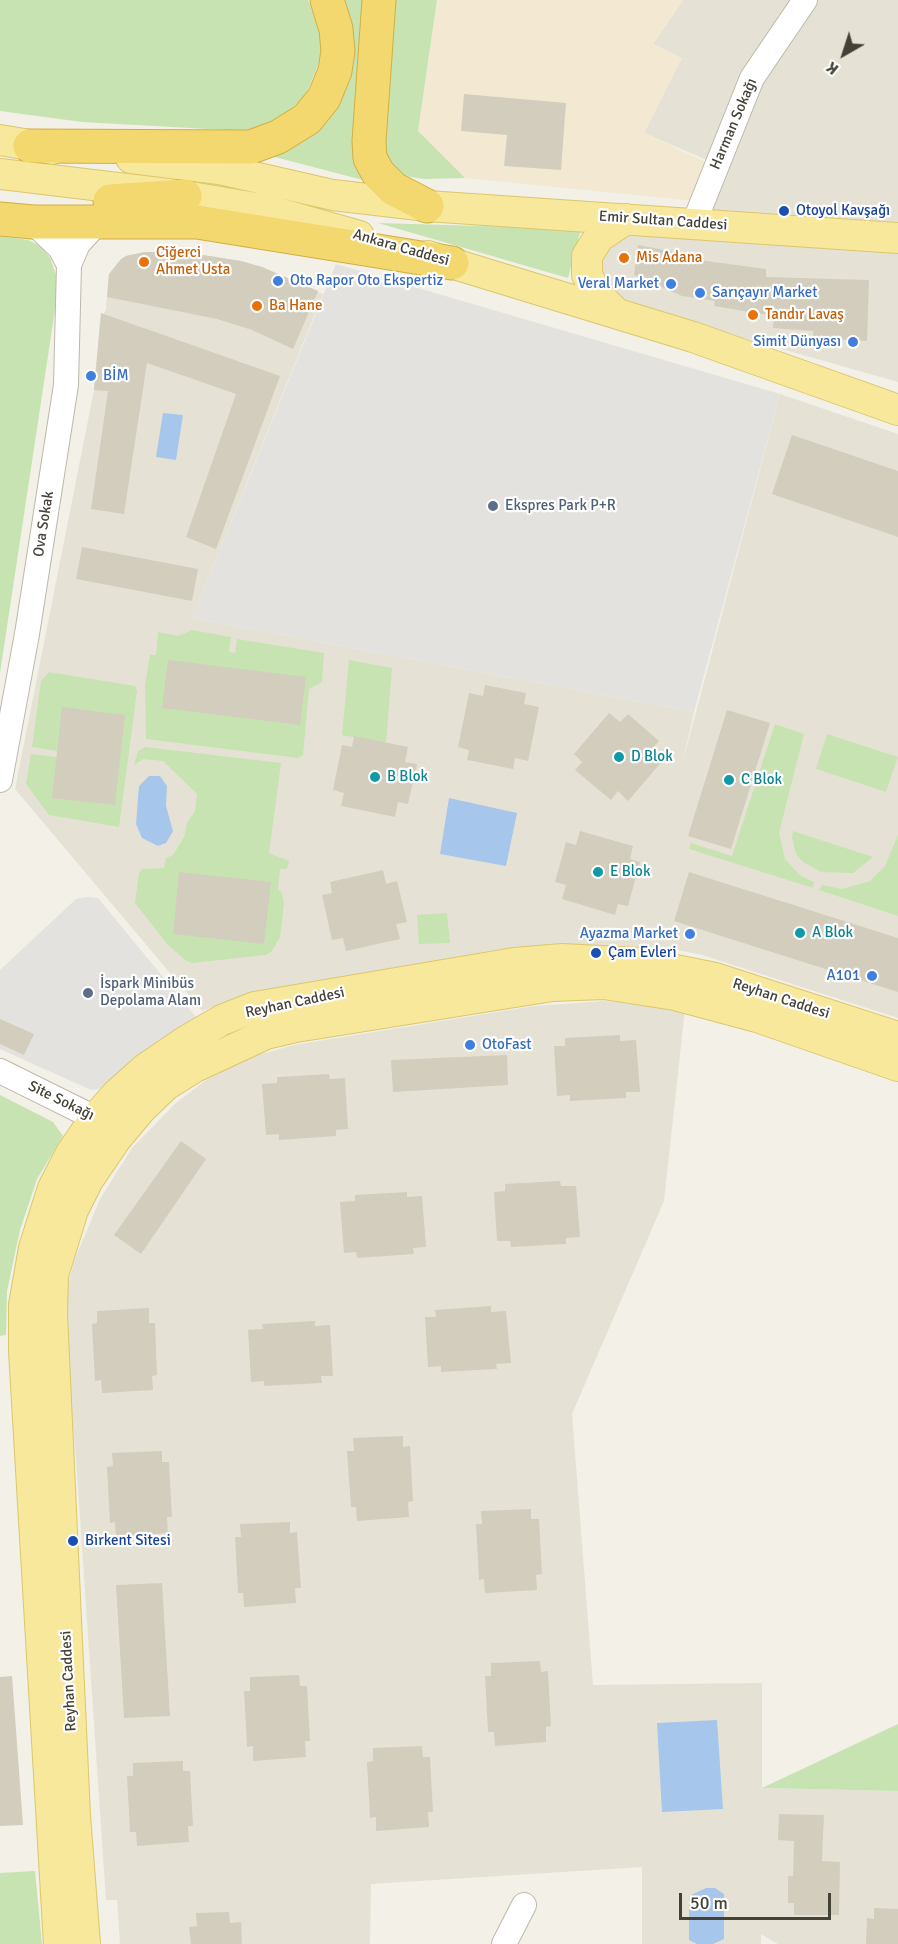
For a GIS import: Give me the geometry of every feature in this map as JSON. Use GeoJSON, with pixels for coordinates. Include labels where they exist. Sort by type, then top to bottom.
{"type":"FeatureCollection","features":[{"type":"Feature","properties":{"kind":"highway"},"geometry":{"type":"LineString","coordinates":[[15,143],[251,147],[279,137],[307,119],[324,98],[335,71],[338,51],[336,29],[327,0]]}},
{"type":"Feature","properties":{"kind":"highway"},"geometry":{"type":"LineString","coordinates":[[379,0],[369,141],[370,158],[378,172],[394,189],[427,206]]}},
{"type":"Feature","properties":{"kind":"highway"},"geometry":{"type":"LineString","coordinates":[[0,205],[85,203],[185,196]]}},
{"type":"Feature","properties":{"kind":"highway"},"geometry":{"type":"LineString","coordinates":[[0,219],[33,222],[197,222],[452,263]]}},
{"type":"Feature","properties":{"kind":"main road","name":"Emir Sultan Caddesi"},"geometry":{"type":"LineString","coordinates":[[15,143],[219,169],[333,195],[427,206],[898,238]]}},
{"type":"Feature","properties":{"kind":"main road","name":"Ankara Caddesi"},"geometry":{"type":"LineString","coordinates":[[0,174],[185,196],[267,210],[615,312],[898,410]]}},
{"type":"Feature","properties":{"kind":"main road","name":"Ankara Caddesi"},"geometry":{"type":"LineString","coordinates":[[615,312],[597,294],[588,275],[587,256],[599,237],[626,219]]}},
{"type":"Feature","properties":{"kind":"main road","name":"Reyhan Caddesi"},"geometry":{"type":"LineString","coordinates":[[58,1944],[43,1418],[56,1264],[73,1210],[88,1180],[109,1125],[166,1085],[225,1051],[266,1034],[485,981],[562,959],[641,963],[722,980],[898,1037]]}},
{"type":"Feature","properties":{"kind":"main road","name":"Reyhan Caddesi"},"geometry":{"type":"LineString","coordinates":[[485,981],[552,986],[604,984],[665,993],[757,1017],[898,1066]]}},
{"type":"Feature","properties":{"kind":"main road","name":"Reyhan Caddesi"},"geometry":{"type":"LineString","coordinates":[[43,1418],[85,1944]]}},
{"type":"Feature","properties":{"kind":"street","name":"Harman Sokağı"},"geometry":{"type":"LineString","coordinates":[[694,223],[752,78],[805,0]]}},
{"type":"Feature","properties":{"kind":"street","name":"Ova Sokak"},"geometry":{"type":"LineString","coordinates":[[0,780],[27,634],[66,385],[69,265],[78,244],[99,221]]}},
{"type":"Feature","properties":{"kind":"street"},"geometry":{"type":"LineString","coordinates":[[33,222],[60,248],[69,265]]}},
{"type":"Feature","properties":{"kind":"street","name":"Site Sokağı"},"geometry":{"type":"LineString","coordinates":[[0,1071],[109,1125]]}},
{"type":"Feature","properties":{"kind":"street"},"geometry":{"type":"LineString","coordinates":[[504,1944],[524,1905]]}},
{"type":"Feature","properties":{"kind":"shaded area"},"geometry":{"type":"Polygon","coordinates":[[[437,0],[683,0],[653,44],[682,58],[644,133],[714,166],[705,202],[465,178],[418,131],[437,0]]]}},
{"type":"Feature","properties":{"kind":"shaded area"},"geometry":{"type":"Polygon","coordinates":[[[683,0],[898,0],[898,382],[617,302],[599,271],[607,245],[630,223],[691,223],[716,164],[644,133],[681,58],[653,44],[683,0]]]}},
{"type":"Feature","properties":{"kind":"shaded area"},"geometry":{"type":"Polygon","coordinates":[[[144,252],[184,252],[241,261],[262,267],[323,294],[192,618],[694,712],[682,765],[780,394],[898,434],[898,1018],[702,955],[668,948],[500,949],[294,986],[227,1001],[202,1011],[15,789],[94,390],[100,321],[106,309],[109,274],[126,256],[144,252]]]}},
{"type":"Feature","properties":{"kind":"shaded area","name":"Ekspres Park P+R"},"geometry":{"type":"Polygon","coordinates":[[[336,264],[780,394],[694,712],[192,618],[336,264]]]}},
{"type":"Feature","properties":{"kind":"shaded area","name":"İspark Minibüs Depolama Alanı"},"geometry":{"type":"Polygon","coordinates":[[[98,898],[196,1017],[134,1059],[99,1089],[91,1090],[0,1049],[0,970],[76,899],[98,898]]]}},
{"type":"Feature","properties":{"kind":"shaded area"},"geometry":{"type":"Polygon","coordinates":[[[605,1001],[685,1009],[664,1201],[572,1414],[593,1685],[762,1683],[762,1788],[898,1791],[898,1944],[778,1944],[761,1934],[761,1944],[642,1944],[642,1867],[371,1884],[370,1944],[120,1944],[117,1900],[106,1900],[76,1459],[65,1346],[68,1284],[75,1259],[100,1199],[132,1148],[176,1103],[209,1078],[247,1058],[294,1045],[534,1006],[605,1001]]]}},
{"type":"Feature","properties":{"kind":"green space"},"geometry":{"type":"Polygon","coordinates":[[[0,0],[308,0],[322,38],[322,55],[305,97],[275,123],[244,131],[82,122],[0,111],[0,0]]]}},
{"type":"Feature","properties":{"kind":"green space"},"geometry":{"type":"Polygon","coordinates":[[[343,0],[367,0],[355,161],[363,180],[271,156],[333,113],[344,94],[348,74],[343,0]]]}},
{"type":"Feature","properties":{"kind":"green space"},"geometry":{"type":"Polygon","coordinates":[[[390,0],[437,0],[418,131],[465,178],[424,179],[397,175],[385,163],[382,138],[390,0]]]}},
{"type":"Feature","properties":{"kind":"green space"},"geometry":{"type":"Polygon","coordinates":[[[378,223],[581,229],[568,278],[378,223]]]}},
{"type":"Feature","properties":{"kind":"green space"},"geometry":{"type":"Polygon","coordinates":[[[0,236],[28,240],[41,246],[50,258],[59,283],[0,673],[0,236]]]}},
{"type":"Feature","properties":{"kind":"green space"},"geometry":{"type":"Polygon","coordinates":[[[192,630],[231,637],[229,652],[235,653],[237,639],[324,653],[322,682],[309,689],[303,755],[298,758],[146,739],[145,685],[150,655],[156,655],[158,632],[178,636],[192,630]]]}},
{"type":"Feature","properties":{"kind":"green space"},"geometry":{"type":"Polygon","coordinates":[[[349,660],[392,668],[386,743],[342,735],[349,660]]]}},
{"type":"Feature","properties":{"kind":"green space"},"geometry":{"type":"Polygon","coordinates":[[[49,672],[135,686],[137,691],[119,827],[49,815],[26,784],[31,754],[57,757],[57,751],[32,747],[41,681],[49,672]]]}},
{"type":"Feature","properties":{"kind":"green space"},"geometry":{"type":"Polygon","coordinates":[[[775,724],[804,734],[779,833],[785,859],[801,876],[814,882],[813,888],[689,849],[691,843],[732,856],[775,724]]]}},
{"type":"Feature","properties":{"kind":"green space"},"geometry":{"type":"Polygon","coordinates":[[[827,734],[898,757],[886,792],[816,769],[827,734]]]}},
{"type":"Feature","properties":{"kind":"green space"},"geometry":{"type":"Polygon","coordinates":[[[145,747],[281,763],[269,853],[289,861],[287,869],[280,869],[278,889],[282,893],[284,904],[280,937],[272,951],[266,955],[192,963],[185,960],[167,944],[135,903],[139,873],[142,869],[164,868],[166,858],[173,855],[184,837],[187,823],[195,811],[197,794],[163,761],[143,759],[134,765],[138,751],[145,747]]]}},
{"type":"Feature","properties":{"kind":"green space"},"geometry":{"type":"Polygon","coordinates":[[[793,831],[873,857],[853,873],[821,872],[803,862],[796,854],[792,838],[793,831]]]}},
{"type":"Feature","properties":{"kind":"green space"},"geometry":{"type":"Polygon","coordinates":[[[898,835],[898,916],[819,890],[822,885],[842,889],[870,881],[885,866],[898,835]]]}},
{"type":"Feature","properties":{"kind":"green space"},"geometry":{"type":"Polygon","coordinates":[[[447,913],[450,943],[419,944],[417,915],[447,913]]]}},
{"type":"Feature","properties":{"kind":"green space"},"geometry":{"type":"Polygon","coordinates":[[[0,1095],[53,1122],[63,1136],[37,1179],[20,1230],[7,1291],[6,1335],[0,1336],[0,1095]]]}},
{"type":"Feature","properties":{"kind":"green space"},"geometry":{"type":"Polygon","coordinates":[[[898,1724],[898,1791],[762,1788],[898,1724]]]}},
{"type":"Feature","properties":{"kind":"green space"},"geometry":{"type":"Polygon","coordinates":[[[35,1871],[42,1944],[0,1944],[0,1873],[35,1871]]]}},
{"type":"Feature","properties":{"kind":"water"},"geometry":{"type":"Polygon","coordinates":[[[163,413],[183,415],[176,460],[156,457],[163,413]]]}},
{"type":"Feature","properties":{"kind":"water"},"geometry":{"type":"Polygon","coordinates":[[[149,776],[160,776],[167,786],[166,806],[173,831],[166,843],[158,846],[142,838],[136,824],[139,786],[149,776]]]}},
{"type":"Feature","properties":{"kind":"water"},"geometry":{"type":"Polygon","coordinates":[[[449,798],[517,813],[506,866],[440,854],[449,798]]]}},
{"type":"Feature","properties":{"kind":"water"},"geometry":{"type":"Polygon","coordinates":[[[717,1720],[723,1809],[662,1812],[657,1723],[717,1720]]]}},
{"type":"Feature","properties":{"kind":"water"},"geometry":{"type":"Polygon","coordinates":[[[706,1888],[715,1888],[724,1894],[724,1939],[713,1944],[697,1944],[689,1940],[689,1896],[706,1888]]]}},
{"type":"Feature","properties":{"kind":"building"},"geometry":{"type":"Polygon","coordinates":[[[464,94],[566,103],[561,170],[504,166],[507,135],[461,131],[464,94]]]}},
{"type":"Feature","properties":{"kind":"building"},"geometry":{"type":"Polygon","coordinates":[[[638,245],[685,254],[684,258],[766,269],[766,277],[869,280],[867,341],[813,338],[813,331],[773,328],[774,316],[714,306],[715,301],[682,296],[634,275],[638,245]]]}},
{"type":"Feature","properties":{"kind":"building"},"geometry":{"type":"Polygon","coordinates":[[[144,252],[184,252],[241,261],[262,267],[318,291],[293,349],[252,330],[217,319],[107,297],[109,274],[121,259],[144,252]]]}},
{"type":"Feature","properties":{"kind":"building"},"geometry":{"type":"Polygon","coordinates":[[[101,313],[280,376],[216,549],[186,537],[236,394],[147,363],[124,514],[91,509],[108,391],[94,390],[101,313]]]}},
{"type":"Feature","properties":{"kind":"building"},"geometry":{"type":"Polygon","coordinates":[[[792,435],[898,471],[898,537],[772,494],[792,435]]]}},
{"type":"Feature","properties":{"kind":"building"},"geometry":{"type":"Polygon","coordinates":[[[82,547],[198,569],[192,601],[76,579],[82,547]]]}},
{"type":"Feature","properties":{"kind":"building"},"geometry":{"type":"Polygon","coordinates":[[[168,660],[306,677],[300,725],[162,708],[168,660]]]}},
{"type":"Feature","properties":{"kind":"building"},"geometry":{"type":"Polygon","coordinates":[[[485,685],[526,693],[524,704],[539,707],[528,761],[515,758],[513,769],[467,760],[469,750],[458,747],[469,693],[483,696],[485,685]]]}},
{"type":"Feature","properties":{"kind":"building"},"geometry":{"type":"Polygon","coordinates":[[[62,707],[125,715],[115,805],[52,798],[62,707]]]}},
{"type":"Feature","properties":{"kind":"building","name":"C Blok"},"geometry":{"type":"Polygon","coordinates":[[[727,710],[770,723],[731,849],[688,836],[727,710]]]}},
{"type":"Feature","properties":{"kind":"building","name":"D Blok"},"geometry":{"type":"Polygon","coordinates":[[[609,713],[620,722],[628,714],[659,741],[652,749],[664,759],[628,801],[618,791],[611,800],[575,770],[582,762],[574,754],[609,713]]]}},
{"type":"Feature","properties":{"kind":"building","name":"B Blok"},"geometry":{"type":"Polygon","coordinates":[[[354,736],[408,747],[405,762],[417,764],[408,804],[398,802],[395,817],[341,806],[344,793],[333,790],[342,745],[352,747],[354,736]]]}},
{"type":"Feature","properties":{"kind":"building","name":"E Blok"},"geometry":{"type":"Polygon","coordinates":[[[580,831],[633,846],[630,859],[640,862],[628,906],[618,904],[615,915],[562,899],[566,885],[555,882],[566,842],[576,845],[580,831]]]}},
{"type":"Feature","properties":{"kind":"building"},"geometry":{"type":"Polygon","coordinates":[[[383,870],[386,884],[397,881],[407,922],[396,924],[400,939],[346,951],[343,938],[332,940],[322,895],[332,893],[330,882],[383,870]]]}},
{"type":"Feature","properties":{"kind":"building"},"geometry":{"type":"Polygon","coordinates":[[[179,872],[271,882],[264,944],[173,934],[179,872]]]}},
{"type":"Feature","properties":{"kind":"building","name":"A Blok"},"geometry":{"type":"Polygon","coordinates":[[[689,872],[898,938],[898,992],[674,921],[689,872]]]}},
{"type":"Feature","properties":{"kind":"building"},"geometry":{"type":"Polygon","coordinates":[[[0,1019],[34,1034],[24,1055],[0,1044],[0,1019]]]}},
{"type":"Feature","properties":{"kind":"building"},"geometry":{"type":"Polygon","coordinates":[[[620,1035],[620,1041],[636,1040],[640,1092],[626,1092],[626,1098],[570,1101],[570,1095],[557,1096],[554,1046],[565,1046],[565,1038],[620,1035]]]}},
{"type":"Feature","properties":{"kind":"building"},"geometry":{"type":"Polygon","coordinates":[[[507,1055],[508,1085],[393,1092],[391,1060],[507,1055]]]}},
{"type":"Feature","properties":{"kind":"building"},"geometry":{"type":"Polygon","coordinates":[[[329,1074],[330,1079],[345,1078],[348,1129],[336,1130],[336,1136],[279,1140],[279,1134],[266,1135],[262,1084],[277,1083],[277,1077],[329,1074]]]}},
{"type":"Feature","properties":{"kind":"building"},"geometry":{"type":"Polygon","coordinates":[[[181,1141],[206,1159],[141,1254],[114,1235],[181,1141]]]}},
{"type":"Feature","properties":{"kind":"building"},"geometry":{"type":"Polygon","coordinates":[[[560,1181],[561,1186],[576,1186],[580,1237],[566,1238],[566,1244],[511,1247],[510,1241],[497,1241],[494,1192],[505,1191],[505,1184],[560,1181]]]}},
{"type":"Feature","properties":{"kind":"building"},"geometry":{"type":"Polygon","coordinates":[[[407,1192],[407,1197],[422,1196],[426,1247],[413,1248],[414,1254],[357,1258],[356,1252],[344,1253],[340,1202],[355,1201],[355,1195],[407,1192]]]}},
{"type":"Feature","properties":{"kind":"building"},"geometry":{"type":"Polygon","coordinates":[[[491,1306],[491,1312],[506,1311],[511,1363],[496,1364],[497,1369],[441,1372],[441,1366],[428,1367],[425,1317],[436,1317],[435,1310],[491,1306]]]}},
{"type":"Feature","properties":{"kind":"building"},"geometry":{"type":"Polygon","coordinates":[[[149,1308],[149,1323],[155,1323],[157,1375],[152,1376],[153,1390],[102,1393],[101,1380],[95,1381],[92,1324],[97,1323],[97,1311],[149,1308]]]}},
{"type":"Feature","properties":{"kind":"building"},"geometry":{"type":"Polygon","coordinates":[[[315,1321],[315,1326],[330,1325],[333,1376],[321,1376],[322,1383],[264,1386],[264,1381],[251,1382],[248,1330],[263,1329],[262,1324],[315,1321]]]}},
{"type":"Feature","properties":{"kind":"building"},"geometry":{"type":"Polygon","coordinates":[[[403,1436],[403,1447],[410,1446],[413,1501],[408,1502],[409,1517],[357,1521],[356,1507],[351,1507],[347,1451],[354,1451],[353,1438],[403,1436]]]}},
{"type":"Feature","properties":{"kind":"building"},"geometry":{"type":"Polygon","coordinates":[[[162,1451],[162,1462],[169,1462],[172,1517],[167,1517],[168,1533],[116,1537],[115,1522],[110,1523],[107,1467],[113,1466],[112,1453],[162,1451]]]}},
{"type":"Feature","properties":{"kind":"building"},"geometry":{"type":"Polygon","coordinates":[[[531,1509],[531,1519],[539,1519],[542,1574],[536,1575],[537,1590],[485,1593],[484,1579],[479,1580],[476,1524],[482,1524],[481,1511],[531,1509]]]}},
{"type":"Feature","properties":{"kind":"building"},"geometry":{"type":"Polygon","coordinates":[[[290,1522],[290,1533],[297,1532],[301,1588],[295,1588],[296,1603],[244,1607],[243,1593],[238,1593],[235,1537],[241,1537],[240,1524],[290,1522]]]}},
{"type":"Feature","properties":{"kind":"building"},"geometry":{"type":"Polygon","coordinates":[[[162,1583],[170,1716],[124,1718],[116,1585],[162,1583]]]}},
{"type":"Feature","properties":{"kind":"building"},"geometry":{"type":"Polygon","coordinates":[[[540,1661],[541,1672],[548,1671],[551,1726],[546,1727],[546,1742],[495,1746],[494,1732],[488,1732],[485,1676],[491,1676],[491,1663],[540,1661]]]}},
{"type":"Feature","properties":{"kind":"building"},"geometry":{"type":"Polygon","coordinates":[[[299,1675],[300,1686],[307,1686],[310,1741],[305,1741],[306,1757],[253,1761],[253,1746],[247,1747],[244,1691],[250,1691],[250,1677],[299,1675]]]}},
{"type":"Feature","properties":{"kind":"building"},"geometry":{"type":"Polygon","coordinates":[[[12,1676],[23,1825],[0,1826],[0,1677],[12,1676]]]}},
{"type":"Feature","properties":{"kind":"building"},"geometry":{"type":"Polygon","coordinates":[[[422,1746],[423,1757],[430,1757],[433,1812],[428,1812],[429,1827],[376,1831],[376,1817],[370,1818],[367,1762],[373,1761],[373,1748],[422,1746]]]}},
{"type":"Feature","properties":{"kind":"building"},"geometry":{"type":"Polygon","coordinates":[[[183,1761],[183,1771],[190,1771],[193,1826],[188,1826],[189,1842],[137,1846],[136,1832],[130,1832],[127,1776],[133,1776],[133,1763],[183,1761]]]}},
{"type":"Feature","properties":{"kind":"building"},"geometry":{"type":"Polygon","coordinates":[[[779,1814],[824,1815],[822,1861],[840,1862],[839,1915],[794,1915],[794,1903],[788,1903],[788,1876],[793,1876],[794,1841],[778,1840],[779,1814]]]}},
{"type":"Feature","properties":{"kind":"building"},"geometry":{"type":"Polygon","coordinates":[[[874,1908],[898,1909],[898,1944],[866,1944],[867,1918],[874,1919],[874,1908]]]}},
{"type":"Feature","properties":{"kind":"building"},"geometry":{"type":"Polygon","coordinates":[[[229,1912],[230,1923],[241,1922],[242,1944],[191,1944],[189,1927],[197,1926],[196,1913],[229,1912]]]}},
{"type":"Feature","properties":{"kind":"place","name":"Otoyol Kavşağı"},"geometry":{"type":"Point","coordinates":[784,211]}},
{"type":"Feature","properties":{"kind":"place","name":"Mis Adana"},"geometry":{"type":"Point","coordinates":[624,258]}},
{"type":"Feature","properties":{"kind":"place","name":"Ciğerci Ahmet Usta"},"geometry":{"type":"Point","coordinates":[144,262]}},
{"type":"Feature","properties":{"kind":"place","name":"Oto Rapor Oto Ekspertiz"},"geometry":{"type":"Point","coordinates":[278,281]}},
{"type":"Feature","properties":{"kind":"place","name":"Veral Market"},"geometry":{"type":"Point","coordinates":[671,284]}},
{"type":"Feature","properties":{"kind":"place","name":"Sarıçayır Market"},"geometry":{"type":"Point","coordinates":[700,293]}},
{"type":"Feature","properties":{"kind":"place","name":"Ba Hane"},"geometry":{"type":"Point","coordinates":[257,306]}},
{"type":"Feature","properties":{"kind":"place","name":"Tandır Lavaş"},"geometry":{"type":"Point","coordinates":[753,315]}},
{"type":"Feature","properties":{"kind":"place","name":"Simit Dünyası"},"geometry":{"type":"Point","coordinates":[853,342]}},
{"type":"Feature","properties":{"kind":"place","name":"BİM"},"geometry":{"type":"Point","coordinates":[91,376]}},
{"type":"Feature","properties":{"kind":"place","name":"Ekspres Park P+R"},"geometry":{"type":"Point","coordinates":[493,506]}},
{"type":"Feature","properties":{"kind":"place","name":"D Blok"},"geometry":{"type":"Point","coordinates":[619,757]}},
{"type":"Feature","properties":{"kind":"place","name":"B Blok"},"geometry":{"type":"Point","coordinates":[375,777]}},
{"type":"Feature","properties":{"kind":"place","name":"C Blok"},"geometry":{"type":"Point","coordinates":[729,780]}},
{"type":"Feature","properties":{"kind":"place","name":"E Blok"},"geometry":{"type":"Point","coordinates":[598,872]}},
{"type":"Feature","properties":{"kind":"place","name":"A Blok"},"geometry":{"type":"Point","coordinates":[800,933]}},
{"type":"Feature","properties":{"kind":"place","name":"Ayazma Market"},"geometry":{"type":"Point","coordinates":[690,934]}},
{"type":"Feature","properties":{"kind":"place","name":"Çam Evleri"},"geometry":{"type":"Point","coordinates":[596,953]}},
{"type":"Feature","properties":{"kind":"place","name":"A101"},"geometry":{"type":"Point","coordinates":[872,976]}},
{"type":"Feature","properties":{"kind":"place","name":"İspark Minibüs Depolama Alanı"},"geometry":{"type":"Point","coordinates":[88,993]}},
{"type":"Feature","properties":{"kind":"place","name":"OtoFast"},"geometry":{"type":"Point","coordinates":[470,1045]}},
{"type":"Feature","properties":{"kind":"place","name":"Birkent Sitesi"},"geometry":{"type":"Point","coordinates":[73,1541]}}]}
